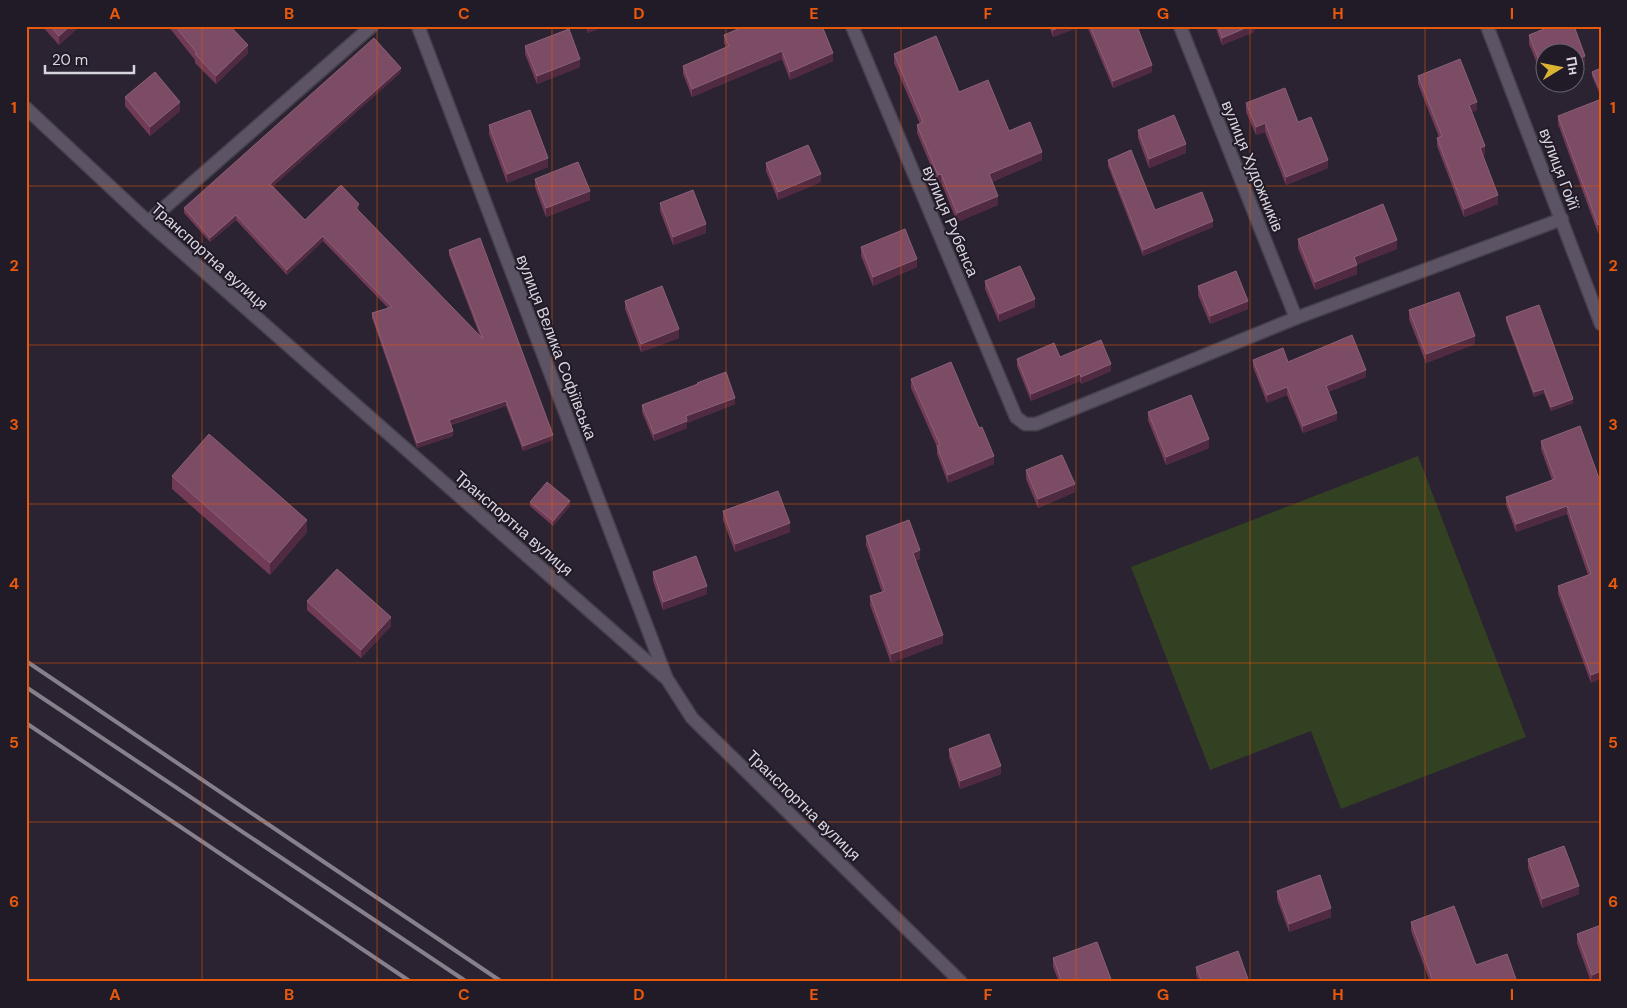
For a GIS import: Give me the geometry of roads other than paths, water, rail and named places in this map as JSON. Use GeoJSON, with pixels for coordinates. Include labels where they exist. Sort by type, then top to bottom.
{"type":"FeatureCollection","features":[{"type":"Feature","properties":{"kind":"street"},"geometry":{"type":"LineString","coordinates":[[148,222],[372,26]]}},
{"type":"Feature","properties":{"kind":"street","name":"вулиця Велика Софіївська"},"geometry":{"type":"LineString","coordinates":[[418,26],[667,679]]}},
{"type":"Feature","properties":{"kind":"street","name":"вулиця Рубенса"},"geometry":{"type":"LineString","coordinates":[[852,26],[1016,417],[1025,424],[1036,424],[1296,318]]}},
{"type":"Feature","properties":{"kind":"street","name":"вулиця Художників"},"geometry":{"type":"LineString","coordinates":[[1180,26],[1296,318]]}},
{"type":"Feature","properties":{"kind":"street","name":"вулиця Гойї"},"geometry":{"type":"LineString","coordinates":[[1487,26],[1601,324]]}},
{"type":"Feature","properties":{"kind":"street","name":"Транспортна вулиця"},"geometry":{"type":"LineString","coordinates":[[26,108],[148,222],[667,679],[692,718],[962,982]]}},
{"type":"Feature","properties":{"kind":"street"},"geometry":{"type":"LineString","coordinates":[[1296,318],[1562,219]]}},
{"type":"Feature","properties":{"kind":"railway"},"geometry":{"type":"LineString","coordinates":[[26,661],[502,982]]}},
{"type":"Feature","properties":{"kind":"railway"},"geometry":{"type":"LineString","coordinates":[[26,687],[467,982]]}},
{"type":"Feature","properties":{"kind":"railway"},"geometry":{"type":"LineString","coordinates":[[26,723],[411,982]]}}]}
